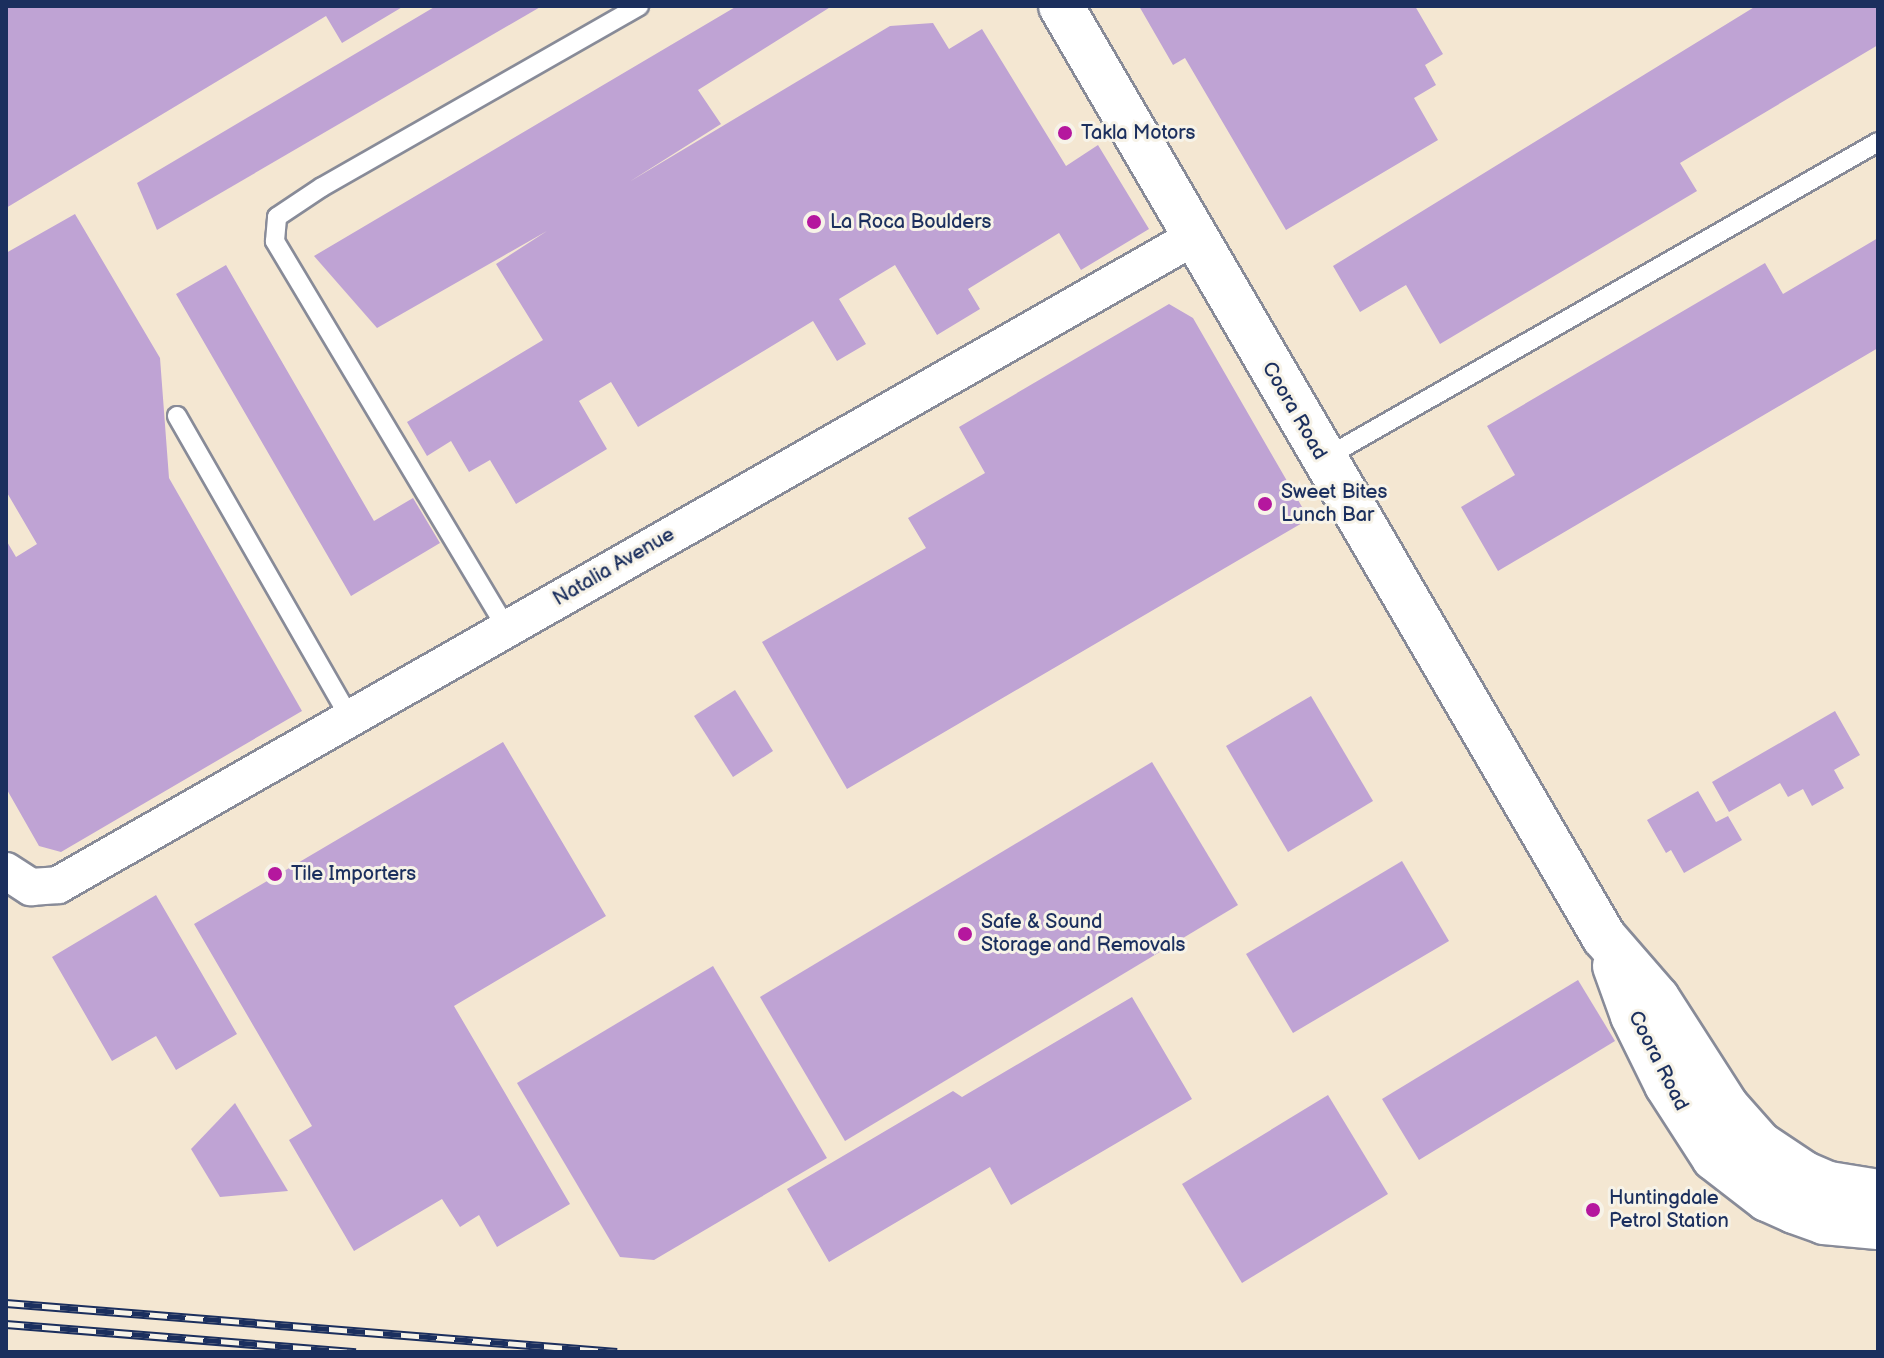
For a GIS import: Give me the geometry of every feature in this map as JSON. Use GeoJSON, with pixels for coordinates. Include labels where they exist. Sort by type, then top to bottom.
{"type":"FeatureCollection","features":[{"type":"Feature","properties":{"kind":"street","name":"Coora Road"},"geometry":{"type":"LineString","coordinates":[[1061,6],[1322,459],[1604,937],[1657,998],[1727,1107],[1745,1159]]}},
{"type":"Feature","properties":{"kind":"street","name":"Natalia Avenue"},"geometry":{"type":"LineString","coordinates":[[19,879],[58,885],[1194,237]]}},
{"type":"Feature","properties":{"kind":"street"},"geometry":{"type":"LineString","coordinates":[[1745,1159],[1805,1174],[1829,1184],[1878,1192]]}},
{"type":"Feature","properties":{"kind":"street"},"geometry":{"type":"LineString","coordinates":[[1745,1159],[1767,1199],[1824,1222],[1878,1227]]}},
{"type":"Feature","properties":{"kind":"lane"},"geometry":{"type":"LineString","coordinates":[[507,629],[275,241],[277,217],[322,187],[639,6]]}},
{"type":"Feature","properties":{"kind":"lane"},"geometry":{"type":"LineString","coordinates":[[1322,459],[1878,142]]}},
{"type":"Feature","properties":{"kind":"lane"},"geometry":{"type":"LineString","coordinates":[[177,416],[350,718]]}},
{"type":"Feature","properties":{"kind":"building"},"geometry":{"type":"Polygon","coordinates":[[[6,6],[404,6],[342,43],[326,16],[6,208],[6,6]]]}},
{"type":"Feature","properties":{"kind":"building"},"geometry":{"type":"Polygon","coordinates":[[[436,6],[542,6],[157,230],[137,183],[436,6]]]}},
{"type":"Feature","properties":{"kind":"building"},"geometry":{"type":"Polygon","coordinates":[[[737,6],[832,6],[698,90],[721,124],[629,182],[890,26],[933,23],[949,49],[982,29],[1066,166],[1098,145],[1149,229],[1081,270],[1059,233],[968,289],[980,309],[937,335],[895,265],[839,299],[866,344],[837,361],[813,321],[638,427],[611,382],[579,401],[607,449],[516,504],[490,460],[469,472],[451,441],[427,456],[407,422],[543,340],[496,264],[547,231],[377,328],[314,256],[737,6]]]}},
{"type":"Feature","properties":{"kind":"building"},"geometry":{"type":"Polygon","coordinates":[[[1139,6],[1415,6],[1443,54],[1425,65],[1436,85],[1414,98],[1438,140],[1286,230],[1185,58],[1173,65],[1139,6]]]}},
{"type":"Feature","properties":{"kind":"building"},"geometry":{"type":"Polygon","coordinates":[[[1756,6],[1878,6],[1878,45],[1680,163],[1697,191],[1440,344],[1406,285],[1360,312],[1333,266],[1756,6]]]}},
{"type":"Feature","properties":{"kind":"building"},"geometry":{"type":"Polygon","coordinates":[[[75,214],[160,358],[169,478],[302,711],[61,852],[39,846],[6,788],[6,540],[16,557],[37,544],[6,491],[6,253],[75,214]]]}},
{"type":"Feature","properties":{"kind":"building"},"geometry":{"type":"Polygon","coordinates":[[[1878,238],[1878,348],[1498,571],[1461,507],[1515,475],[1487,426],[1765,263],[1783,294],[1878,238]]]}},
{"type":"Feature","properties":{"kind":"building"},"geometry":{"type":"Polygon","coordinates":[[[226,265],[374,521],[413,498],[440,543],[351,596],[176,294],[226,265]]]}},
{"type":"Feature","properties":{"kind":"building"},"geometry":{"type":"Polygon","coordinates":[[[1169,304],[1193,318],[1309,519],[847,789],[762,642],[926,548],[908,518],[985,473],[959,427],[1169,304]]]}},
{"type":"Feature","properties":{"kind":"building"},"geometry":{"type":"Polygon","coordinates":[[[735,690],[773,751],[733,777],[694,716],[735,690]]]}},
{"type":"Feature","properties":{"kind":"building"},"geometry":{"type":"Polygon","coordinates":[[[1311,696],[1373,801],[1288,852],[1226,746],[1311,696]]]}},
{"type":"Feature","properties":{"kind":"building"},"geometry":{"type":"Polygon","coordinates":[[[1835,711],[1860,755],[1834,770],[1844,788],[1812,806],[1803,789],[1788,797],[1780,783],[1729,812],[1712,782],[1835,711]]]}},
{"type":"Feature","properties":{"kind":"building"},"geometry":{"type":"Polygon","coordinates":[[[503,742],[606,916],[454,1006],[570,1204],[497,1247],[479,1215],[460,1227],[442,1199],[354,1251],[289,1140],[312,1126],[194,924],[503,742]]]}},
{"type":"Feature","properties":{"kind":"building"},"geometry":{"type":"Polygon","coordinates":[[[1152,762],[1238,905],[845,1141],[760,997],[1152,762]]]}},
{"type":"Feature","properties":{"kind":"building"},"geometry":{"type":"Polygon","coordinates":[[[1698,791],[1716,822],[1728,816],[1742,840],[1684,873],[1671,850],[1666,853],[1647,820],[1698,791]]]}},
{"type":"Feature","properties":{"kind":"building"},"geometry":{"type":"Polygon","coordinates":[[[1402,861],[1449,941],[1293,1033],[1246,954],[1402,861]]]}},
{"type":"Feature","properties":{"kind":"building"},"geometry":{"type":"Polygon","coordinates":[[[156,895],[237,1034],[176,1070],[156,1036],[112,1061],[52,957],[156,895]]]}},
{"type":"Feature","properties":{"kind":"building"},"geometry":{"type":"Polygon","coordinates":[[[713,966],[827,1158],[654,1260],[620,1257],[517,1083],[713,966]]]}},
{"type":"Feature","properties":{"kind":"building"},"geometry":{"type":"Polygon","coordinates":[[[1578,980],[1615,1041],[1419,1160],[1382,1099],[1578,980]]]}},
{"type":"Feature","properties":{"kind":"building"},"geometry":{"type":"Polygon","coordinates":[[[1132,997],[1192,1099],[1011,1205],[990,1167],[829,1262],[787,1189],[953,1091],[962,1097],[1132,997]]]}},
{"type":"Feature","properties":{"kind":"building"},"geometry":{"type":"Polygon","coordinates":[[[1328,1095],[1388,1194],[1242,1283],[1182,1184],[1328,1095]]]}},
{"type":"Feature","properties":{"kind":"building"},"geometry":{"type":"Polygon","coordinates":[[[235,1103],[288,1191],[220,1197],[191,1149],[235,1103]]]}},
{"type":"Feature","properties":{"kind":"railway"},"geometry":{"type":"LineString","coordinates":[[6,1303],[617,1352]]}},
{"type":"Feature","properties":{"kind":"railway"},"geometry":{"type":"LineString","coordinates":[[6,1324],[356,1352]]}},
{"type":"Feature","properties":{"kind":"place","name":"Takla Motors"},"geometry":{"type":"Point","coordinates":[1065,133]}},
{"type":"Feature","properties":{"kind":"place","name":"La Roca Boulders"},"geometry":{"type":"Point","coordinates":[814,222]}},
{"type":"Feature","properties":{"kind":"place","name":"Sweet Bites Lunch Bar"},"geometry":{"type":"Point","coordinates":[1265,504]}},
{"type":"Feature","properties":{"kind":"place","name":"Tile Importers"},"geometry":{"type":"Point","coordinates":[275,874]}},
{"type":"Feature","properties":{"kind":"place","name":"Safe & Sound Storage and Removals"},"geometry":{"type":"Point","coordinates":[965,934]}},
{"type":"Feature","properties":{"kind":"place","name":"Huntingdale Petrol Station"},"geometry":{"type":"Point","coordinates":[1593,1210]}}]}
